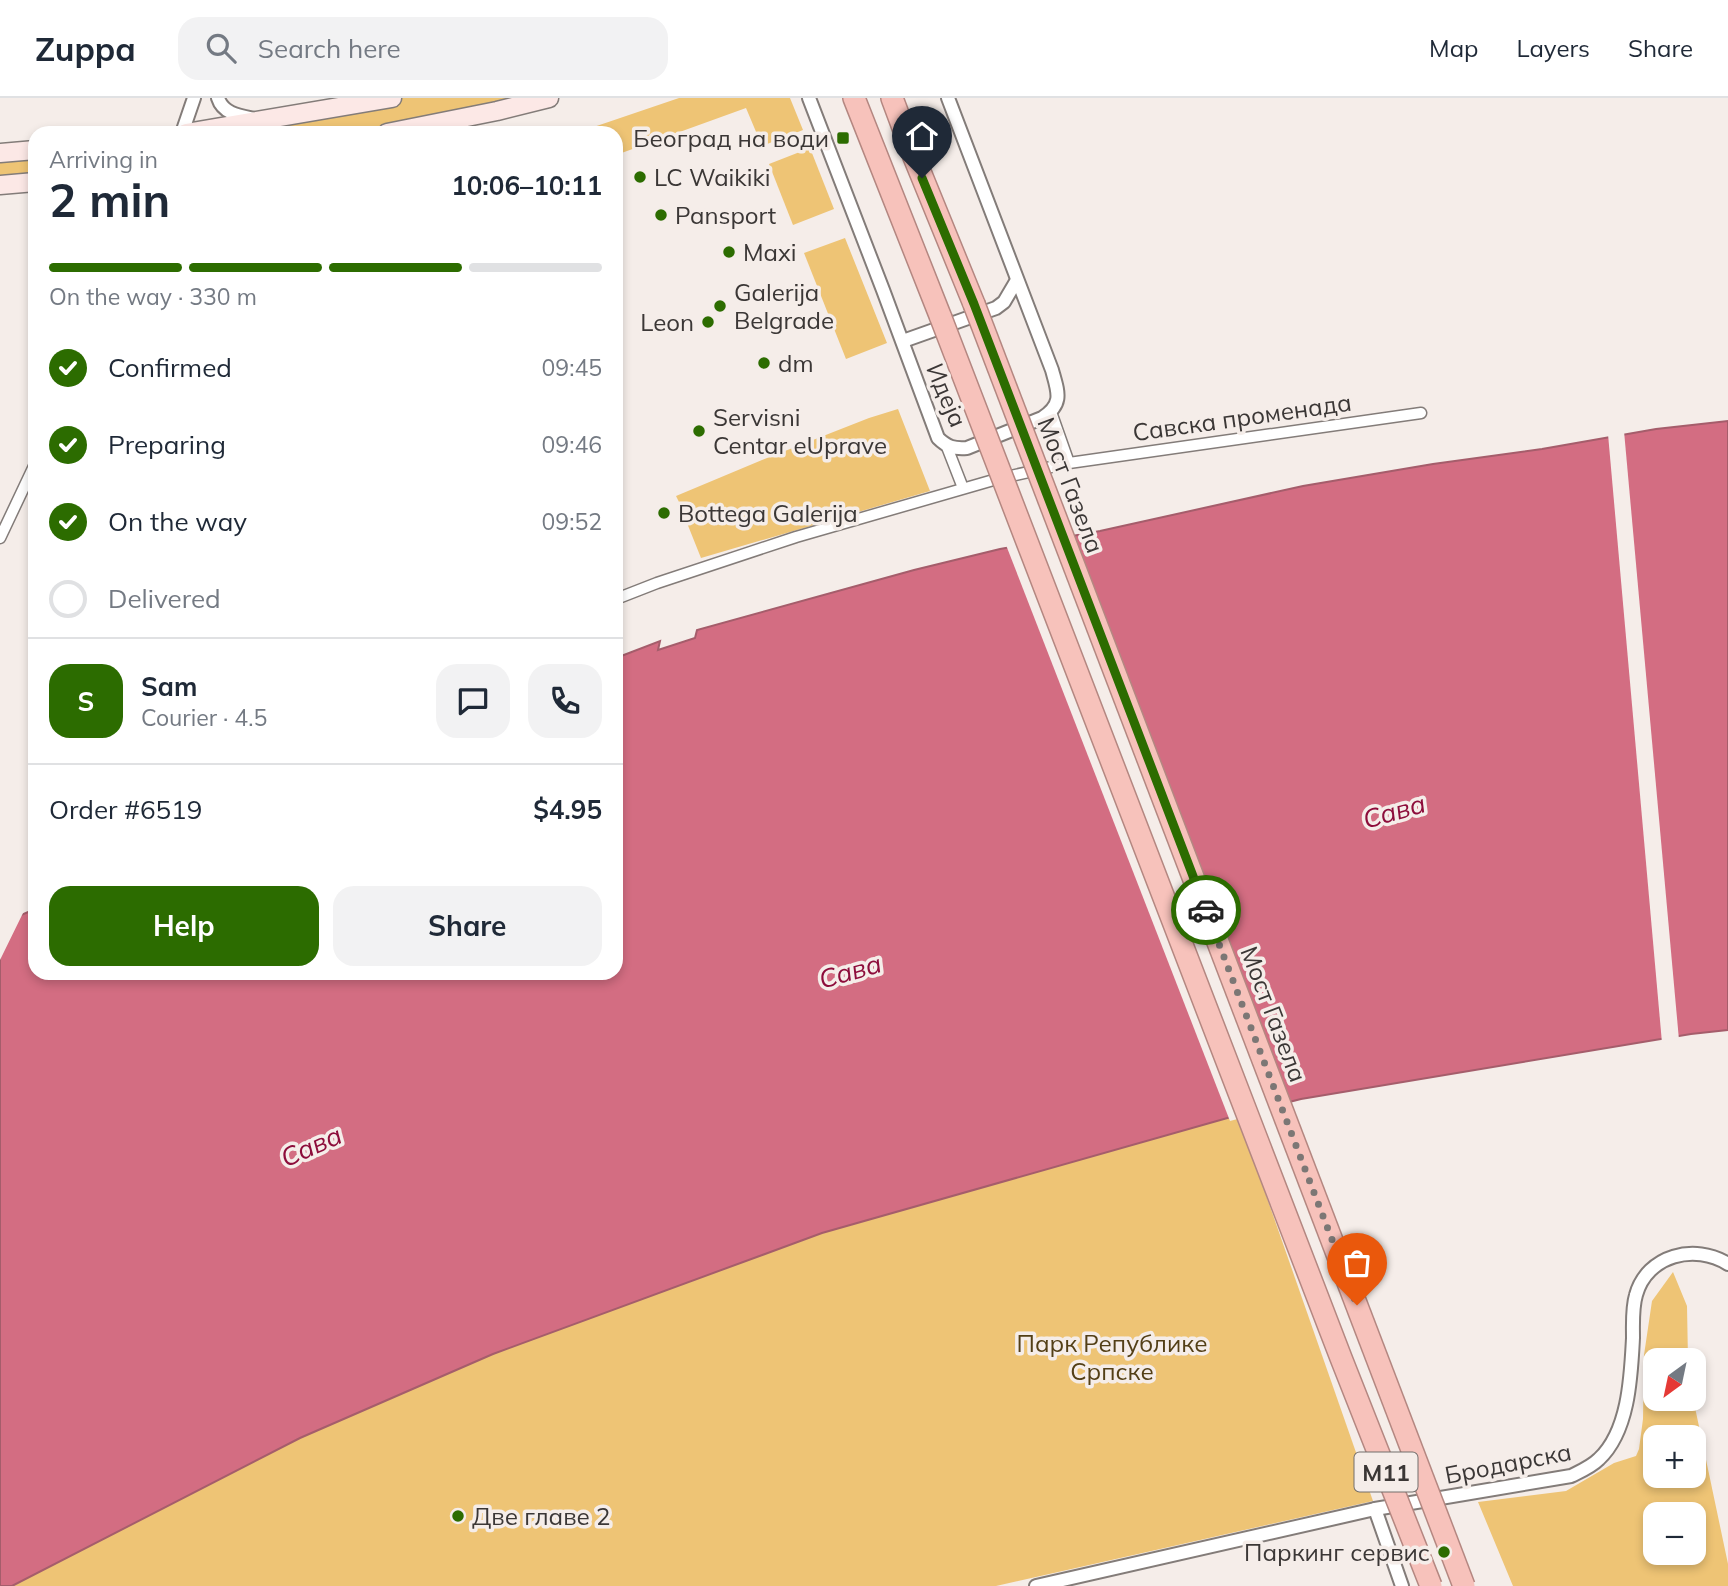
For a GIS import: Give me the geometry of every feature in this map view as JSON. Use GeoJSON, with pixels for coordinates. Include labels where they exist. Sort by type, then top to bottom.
{"type":"FeatureCollection","features":[{"type":"Feature","properties":{"kind":"highway","name":"M11"},"geometry":{"type":"LineString","coordinates":[[854,98],[1431,1586]]}},
{"type":"Feature","properties":{"kind":"highway","name":"Мост Газела"},"geometry":{"type":"LineString","coordinates":[[892,98],[974,304],[1464,1586]]}},
{"type":"Feature","properties":{"kind":"main road"},"geometry":{"type":"LineString","coordinates":[[226,126],[392,98]]}},
{"type":"Feature","properties":{"kind":"main road"},"geometry":{"type":"LineString","coordinates":[[422,126],[549,98]]}},
{"type":"Feature","properties":{"kind":"main road"},"geometry":{"type":"LineString","coordinates":[[0,153],[28,151]]}},
{"type":"Feature","properties":{"kind":"main road"},"geometry":{"type":"LineString","coordinates":[[0,185],[28,183]]}},
{"type":"Feature","properties":{"kind":"street"},"geometry":{"type":"LineString","coordinates":[[186,126],[194,98]]}},
{"type":"Feature","properties":{"kind":"street"},"geometry":{"type":"LineString","coordinates":[[218,98],[227,111],[262,120]]}},
{"type":"Feature","properties":{"kind":"street","name":"Идеја"},"geometry":{"type":"LineString","coordinates":[[809,98],[938,438],[947,447],[967,448],[1051,412]]}},
{"type":"Feature","properties":{"kind":"street"},"geometry":{"type":"LineString","coordinates":[[948,98],[1052,370],[1058,394],[1051,412],[1069,463]]}},
{"type":"Feature","properties":{"kind":"street"},"geometry":{"type":"LineString","coordinates":[[902,341],[996,308],[1004,302],[1017,280]]}},
{"type":"Feature","properties":{"kind":"street","name":"Савска променада"},"geometry":{"type":"LineString","coordinates":[[623,596],[796,537],[963,488],[1069,463],[1421,413]]}},
{"type":"Feature","properties":{"kind":"street"},"geometry":{"type":"LineString","coordinates":[[947,447],[963,488]]}},
{"type":"Feature","properties":{"kind":"street"},"geometry":{"type":"LineString","coordinates":[[0,538],[28,479]]}},
{"type":"Feature","properties":{"kind":"street","name":"Бродарска"},"geometry":{"type":"LineString","coordinates":[[1036,1586],[1375,1509],[1572,1476],[1601,1458],[1614,1439],[1626,1405],[1632,1375],[1635,1296],[1641,1282],[1650,1270],[1672,1257],[1708,1254],[1728,1264]]}},
{"type":"Feature","properties":{"kind":"street"},"geometry":{"type":"LineString","coordinates":[[1375,1509],[1402,1586]]}},
{"type":"Feature","properties":{"kind":"green space"},"geometry":{"type":"Polygon","coordinates":[[[392,98],[518,98],[413,126],[224,126],[392,98]]]}},
{"type":"Feature","properties":{"kind":"green space"},"geometry":{"type":"Polygon","coordinates":[[[679,98],[790,98],[803,130],[762,146],[746,108],[623,152],[623,126],[597,126],[679,98]]]}},
{"type":"Feature","properties":{"kind":"green space"},"geometry":{"type":"Polygon","coordinates":[[[810,148],[834,209],[793,225],[769,164],[810,148]]]}},
{"type":"Feature","properties":{"kind":"green space"},"geometry":{"type":"Polygon","coordinates":[[[28,151],[28,183],[0,185],[0,153],[28,151]]]}},
{"type":"Feature","properties":{"kind":"green space"},"geometry":{"type":"Polygon","coordinates":[[[845,238],[887,343],[846,359],[804,253],[845,238]]]}},
{"type":"Feature","properties":{"kind":"green space"},"geometry":{"type":"Polygon","coordinates":[[[898,409],[930,491],[701,558],[676,496],[869,418],[898,409]]]}},
{"type":"Feature","properties":{"kind":"green space","name":"Парк Републике Српске"},"geometry":{"type":"Polygon","coordinates":[[[1238,1115],[1373,1501],[996,1586],[12,1586],[300,1438],[493,1354],[822,1233],[1238,1115]]]}},
{"type":"Feature","properties":{"kind":"green space"},"geometry":{"type":"Polygon","coordinates":[[[1673,1272],[1687,1306],[1688,1348],[1645,1348],[1652,1301],[1673,1272]]]}},
{"type":"Feature","properties":{"kind":"green space"},"geometry":{"type":"Polygon","coordinates":[[[1643,1411],[1696,1411],[1699,1425],[1643,1425],[1643,1488],[1706,1488],[1706,1460],[1728,1564],[1728,1586],[1513,1586],[1478,1502],[1566,1491],[1614,1463],[1636,1456],[1643,1411]]]}},
{"type":"Feature","properties":{"kind":"water","name":"Сава"},"geometry":{"type":"Polygon","coordinates":[[[1728,421],[1728,1030],[1301,1099],[822,1233],[493,1354],[300,1438],[12,1586],[0,1586],[0,924],[28,912],[28,980],[623,980],[623,655],[660,641],[658,650],[695,638],[697,630],[1000,549],[1100,531],[1303,486],[1656,429],[1728,421]]]}},
{"type":"Feature","properties":{"kind":"pier"},"geometry":{"type":"Polygon","coordinates":[[[1624,431],[1679,1040],[1662,1043],[1608,434],[1624,431]]]}},
{"type":"Feature","properties":{"kind":"pier"},"geometry":{"type":"Polygon","coordinates":[[[1066,534],[1283,1107],[1230,1121],[1006,545],[1066,534]]]}},
{"type":"Feature","properties":{"kind":"pier"},"geometry":{"type":"Polygon","coordinates":[[[25,909],[24,911],[0,960],[0,920],[25,909]]]}},
{"type":"Feature","properties":{"kind":"way so far"},"geometry":{"type":"LineString","coordinates":[[1206,910],[1357,1305]]}},
{"type":"Feature","properties":{"kind":"place","name":"Београд на води"},"geometry":{"type":"Point","coordinates":[843,138]}},
{"type":"Feature","properties":{"kind":"place","name":"LC Waikiki"},"geometry":{"type":"Point","coordinates":[640,177]}},
{"type":"Feature","properties":{"kind":"place","name":"Pansport"},"geometry":{"type":"Point","coordinates":[661,215]}},
{"type":"Feature","properties":{"kind":"place","name":"Maxi"},"geometry":{"type":"Point","coordinates":[729,252]}},
{"type":"Feature","properties":{"kind":"place","name":"Galerija Belgrade"},"geometry":{"type":"Point","coordinates":[720,306]}},
{"type":"Feature","properties":{"kind":"place","name":"Leon"},"geometry":{"type":"Point","coordinates":[708,322]}},
{"type":"Feature","properties":{"kind":"place","name":"dm"},"geometry":{"type":"Point","coordinates":[764,363]}},
{"type":"Feature","properties":{"kind":"place","name":"Servisni Centar eUprave"},"geometry":{"type":"Point","coordinates":[699,431]}},
{"type":"Feature","properties":{"kind":"place","name":"Bottega Galerija"},"geometry":{"type":"Point","coordinates":[664,513]}},
{"type":"Feature","properties":{"kind":"place","name":"Две главе 2"},"geometry":{"type":"Point","coordinates":[458,1516]}},
{"type":"Feature","properties":{"kind":"place","name":"Паркинг сервис"},"geometry":{"type":"Point","coordinates":[1444,1552]}},
{"type":"Feature","properties":{"kind":"route"},"geometry":{"type":"LineString","coordinates":[[922,178],[974,304],[1206,910]]}}]}
